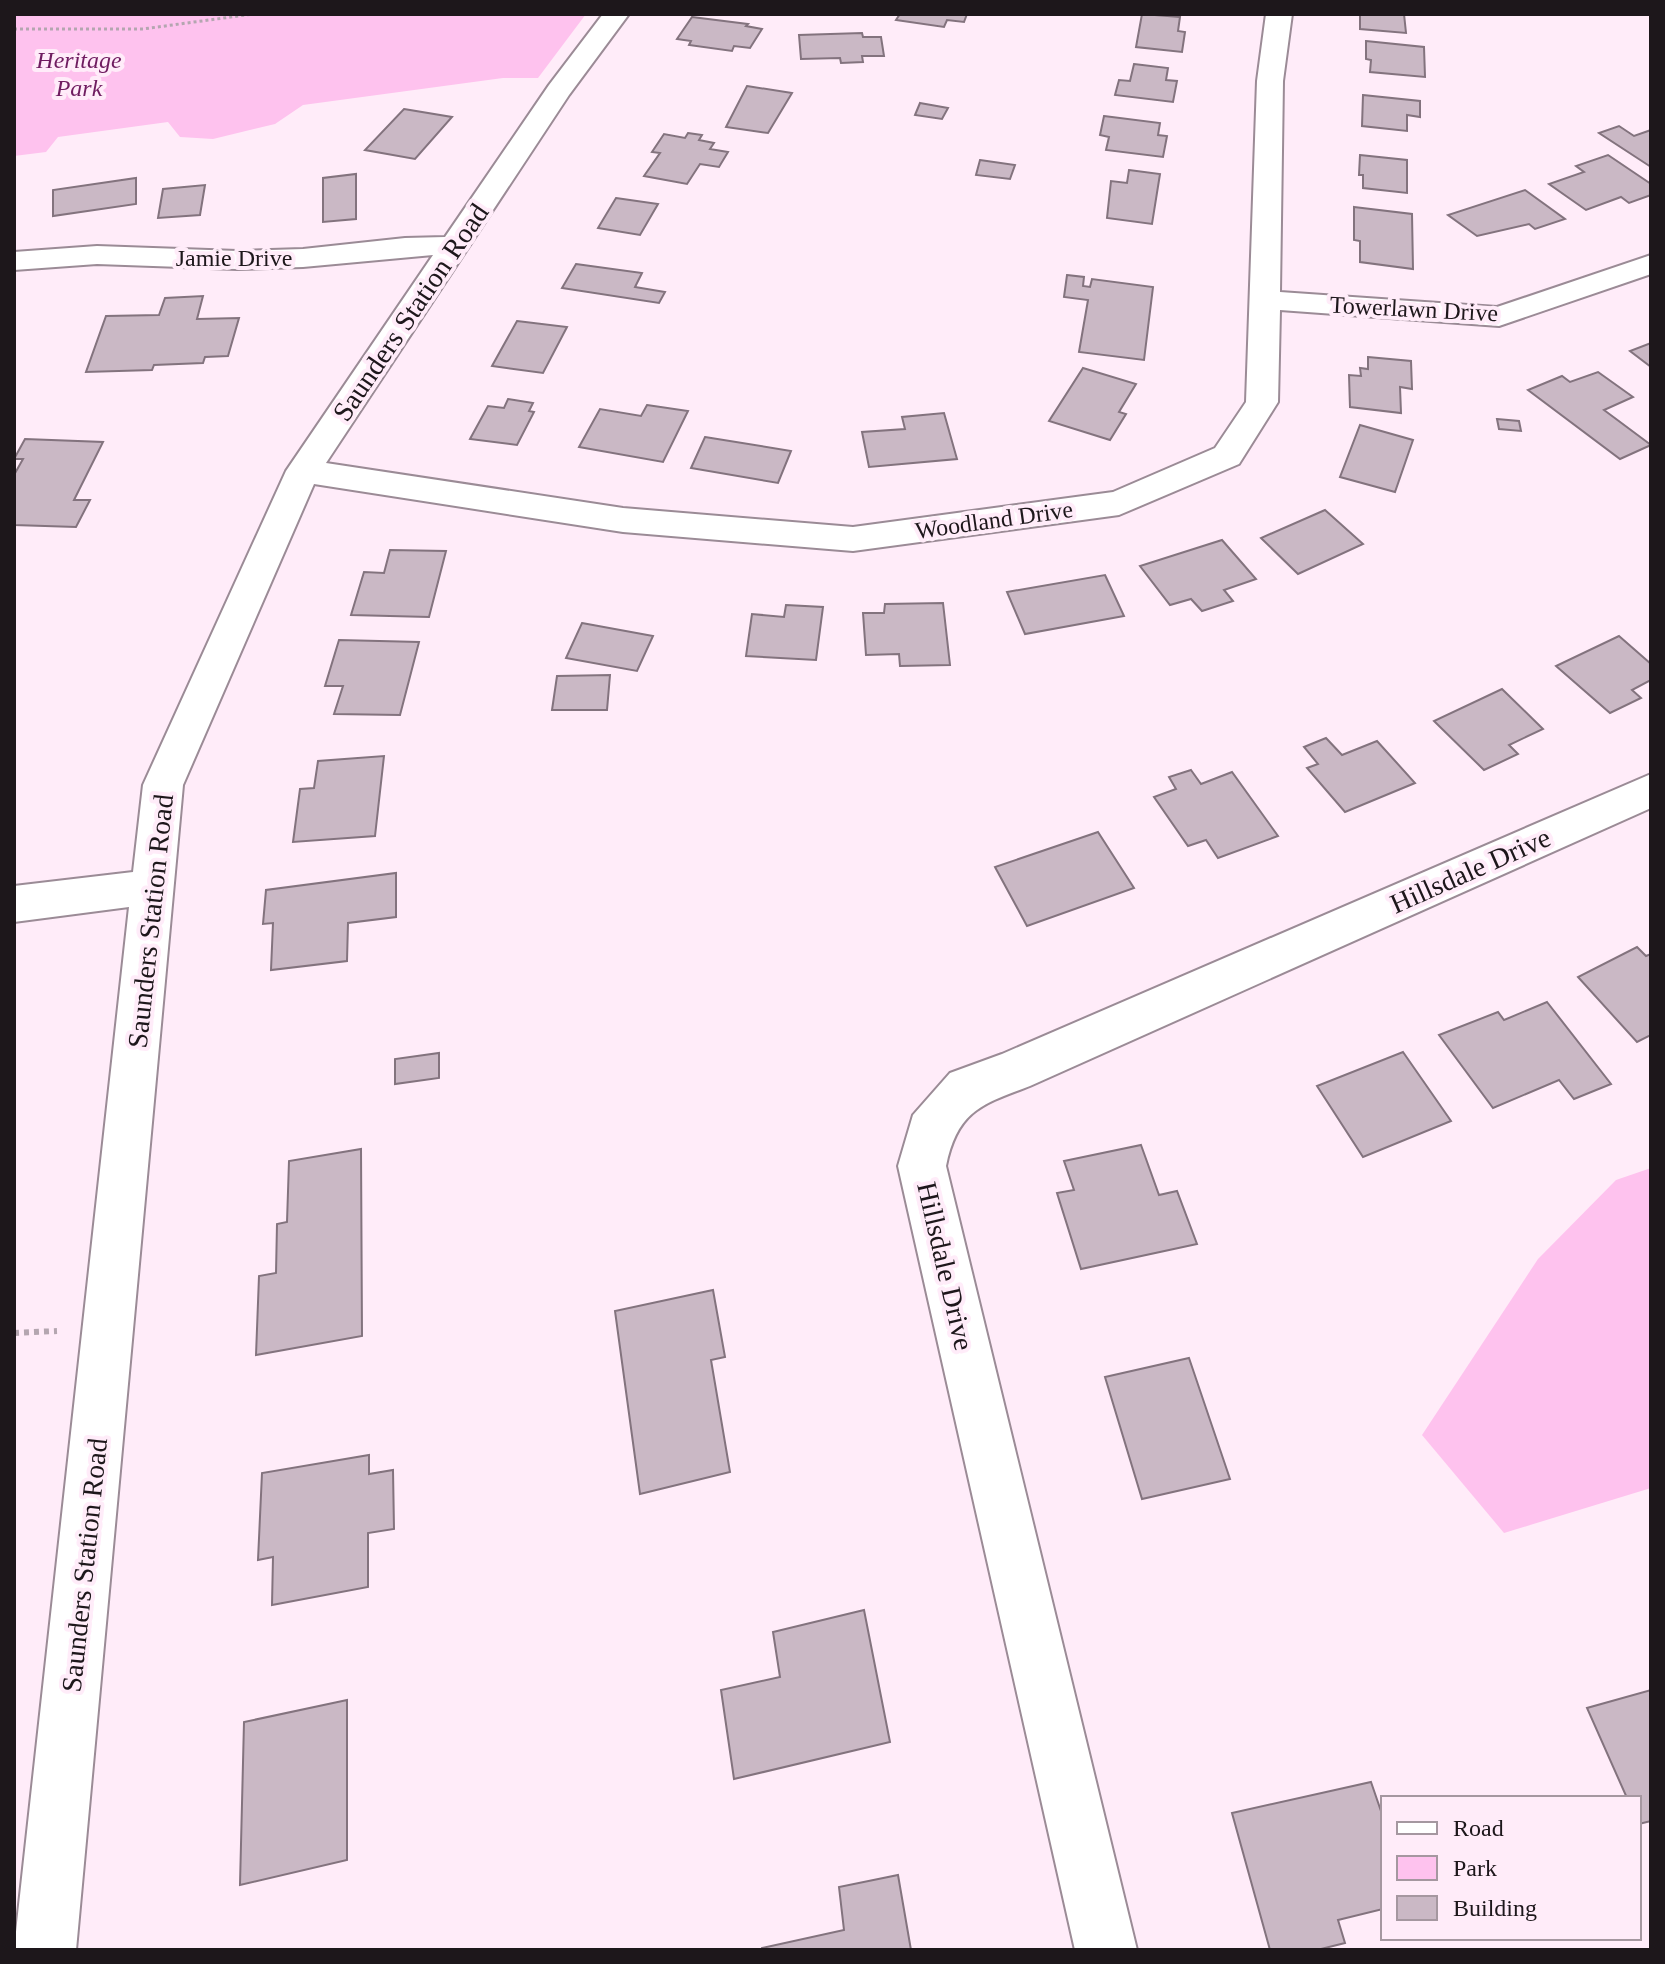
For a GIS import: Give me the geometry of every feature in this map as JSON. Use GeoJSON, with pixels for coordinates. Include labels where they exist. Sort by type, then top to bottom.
{"type":"FeatureCollection","features":[{"type":"Feature","properties":{"kind":"street","name":"Saunders Station Road"},"geometry":{"type":"LineString","coordinates":[[45,1950],[163,785],[303,471],[558,91],[616,14]]}},
{"type":"Feature","properties":{"kind":"street","name":"Woodland Drive"},"geometry":{"type":"LineString","coordinates":[[303,471],[623,520],[853,539],[1119,503],[1227,456],[1262,402],[1270,81],[1279,14]]}},
{"type":"Feature","properties":{"kind":"street","name":"Jamie Drive"},"geometry":{"type":"LineString","coordinates":[[14,261],[97,255],[237,260],[303,258],[405,247],[454,246]]}},
{"type":"Feature","properties":{"kind":"street","name":"Towerlawn Drive"},"geometry":{"type":"LineString","coordinates":[[1266,300],[1499,317],[1651,264]]}},
{"type":"Feature","properties":{"kind":"street","name":"Hillsdale Drive"},"geometry":{"type":"LineString","coordinates":[[1106,1950],[922,1166],[930,1130],[966,1088],[1014,1071],[1651,790]]}},
{"type":"Feature","properties":{"kind":"street"},"geometry":{"type":"LineString","coordinates":[[14,904],[153,887]]}},
{"type":"Feature","properties":{"kind":"path"},"geometry":{"type":"LineString","coordinates":[[14,29],[143,29],[253,14]]}},
{"type":"Feature","properties":{"kind":"green space","name":"Heritage Park"},"geometry":{"type":"Polygon","coordinates":[[[14,14],[586,14],[538,78],[503,78],[303,105],[275,124],[213,139],[180,137],[168,122],[58,137],[46,152],[14,156],[14,14]]]}},
{"type":"Feature","properties":{"kind":"green space"},"geometry":{"type":"Polygon","coordinates":[[[1651,1168],[1651,1488],[1504,1533],[1422,1435],[1538,1259],[1616,1180],[1651,1168]]]}},
{"type":"Feature","properties":{"kind":"building"},"geometry":{"type":"Polygon","coordinates":[[[900,14],[967,14],[964,22],[947,20],[944,27],[896,20],[900,14]]]}},
{"type":"Feature","properties":{"kind":"building"},"geometry":{"type":"Polygon","coordinates":[[[1142,14],[1180,17],[1178,31],[1185,32],[1182,52],[1136,47],[1142,14]]]}},
{"type":"Feature","properties":{"kind":"building"},"geometry":{"type":"Polygon","coordinates":[[[1360,14],[1404,14],[1406,33],[1360,29],[1360,14]]]}},
{"type":"Feature","properties":{"kind":"building"},"geometry":{"type":"Polygon","coordinates":[[[692,17],[748,24],[746,26],[762,29],[750,48],[734,46],[732,51],[689,45],[691,41],[677,39],[692,17]]]}},
{"type":"Feature","properties":{"kind":"building"},"geometry":{"type":"Polygon","coordinates":[[[862,33],[863,37],[881,37],[884,56],[862,56],[863,62],[841,63],[840,58],[801,59],[799,35],[862,33]]]}},
{"type":"Feature","properties":{"kind":"building"},"geometry":{"type":"Polygon","coordinates":[[[1366,41],[1424,47],[1425,77],[1370,72],[1371,60],[1366,59],[1366,41]]]}},
{"type":"Feature","properties":{"kind":"building"},"geometry":{"type":"Polygon","coordinates":[[[1134,64],[1168,68],[1166,80],[1177,81],[1173,102],[1115,95],[1119,80],[1130,81],[1134,64]]]}},
{"type":"Feature","properties":{"kind":"building"},"geometry":{"type":"Polygon","coordinates":[[[747,86],[792,93],[768,133],[726,127],[747,86]]]}},
{"type":"Feature","properties":{"kind":"building"},"geometry":{"type":"Polygon","coordinates":[[[1363,95],[1420,101],[1420,117],[1407,115],[1407,131],[1362,126],[1363,95]]]}},
{"type":"Feature","properties":{"kind":"building"},"geometry":{"type":"Polygon","coordinates":[[[920,103],[948,108],[942,119],[915,115],[920,103]]]}},
{"type":"Feature","properties":{"kind":"building"},"geometry":{"type":"Polygon","coordinates":[[[404,109],[452,117],[415,159],[365,150],[404,109]]]}},
{"type":"Feature","properties":{"kind":"building"},"geometry":{"type":"Polygon","coordinates":[[[1104,116],[1160,123],[1158,135],[1167,136],[1163,157],[1106,150],[1109,137],[1100,135],[1104,116]]]}},
{"type":"Feature","properties":{"kind":"building"},"geometry":{"type":"Polygon","coordinates":[[[1619,126],[1634,136],[1651,130],[1651,167],[1599,133],[1619,126]]]}},
{"type":"Feature","properties":{"kind":"building"},"geometry":{"type":"Polygon","coordinates":[[[688,133],[702,135],[699,140],[714,143],[710,149],[728,152],[719,167],[700,164],[687,184],[644,176],[660,153],[652,152],[664,134],[685,138],[688,133]]]}},
{"type":"Feature","properties":{"kind":"building"},"geometry":{"type":"Polygon","coordinates":[[[1360,155],[1407,160],[1407,193],[1363,188],[1363,175],[1359,175],[1360,155]]]}},
{"type":"Feature","properties":{"kind":"building"},"geometry":{"type":"Polygon","coordinates":[[[1608,155],[1651,184],[1651,195],[1629,203],[1621,197],[1586,210],[1549,184],[1584,172],[1576,166],[1608,155]]]}},
{"type":"Feature","properties":{"kind":"building"},"geometry":{"type":"Polygon","coordinates":[[[980,160],[1015,165],[1010,179],[976,175],[980,160]]]}},
{"type":"Feature","properties":{"kind":"building"},"geometry":{"type":"Polygon","coordinates":[[[1129,170],[1160,174],[1152,224],[1107,218],[1111,181],[1127,183],[1129,170]]]}},
{"type":"Feature","properties":{"kind":"building"},"geometry":{"type":"Polygon","coordinates":[[[356,174],[356,219],[323,222],[323,178],[356,174]]]}},
{"type":"Feature","properties":{"kind":"building"},"geometry":{"type":"Polygon","coordinates":[[[136,178],[136,204],[53,216],[53,190],[136,178]]]}},
{"type":"Feature","properties":{"kind":"building"},"geometry":{"type":"Polygon","coordinates":[[[205,185],[200,215],[158,218],[163,189],[205,185]]]}},
{"type":"Feature","properties":{"kind":"building"},"geometry":{"type":"Polygon","coordinates":[[[1525,190],[1565,219],[1535,229],[1529,224],[1477,236],[1448,215],[1525,190]]]}},
{"type":"Feature","properties":{"kind":"building"},"geometry":{"type":"Polygon","coordinates":[[[616,198],[658,204],[640,235],[598,228],[616,198]]]}},
{"type":"Feature","properties":{"kind":"building"},"geometry":{"type":"Polygon","coordinates":[[[1354,207],[1412,214],[1413,269],[1360,262],[1360,241],[1354,240],[1354,207]]]}},
{"type":"Feature","properties":{"kind":"building"},"geometry":{"type":"Polygon","coordinates":[[[576,264],[642,273],[635,287],[665,292],[659,303],[562,288],[576,264]]]}},
{"type":"Feature","properties":{"kind":"building"},"geometry":{"type":"Polygon","coordinates":[[[1067,275],[1084,277],[1083,286],[1090,287],[1092,279],[1153,287],[1144,360],[1079,352],[1088,300],[1064,297],[1067,275]]]}},
{"type":"Feature","properties":{"kind":"building"},"geometry":{"type":"Polygon","coordinates":[[[203,296],[197,319],[239,318],[228,356],[205,357],[203,363],[154,365],[152,370],[86,372],[106,316],[159,315],[165,298],[203,296]]]}},
{"type":"Feature","properties":{"kind":"building"},"geometry":{"type":"Polygon","coordinates":[[[517,321],[567,327],[543,373],[492,366],[517,321]]]}},
{"type":"Feature","properties":{"kind":"building"},"geometry":{"type":"Polygon","coordinates":[[[1651,343],[1651,367],[1630,351],[1651,343]]]}},
{"type":"Feature","properties":{"kind":"building"},"geometry":{"type":"Polygon","coordinates":[[[1368,357],[1411,361],[1412,389],[1400,387],[1401,413],[1350,407],[1349,375],[1361,376],[1360,368],[1368,369],[1368,357]]]}},
{"type":"Feature","properties":{"kind":"building"},"geometry":{"type":"Polygon","coordinates":[[[1083,368],[1136,384],[1119,412],[1126,414],[1110,440],[1049,421],[1083,368]]]}},
{"type":"Feature","properties":{"kind":"building"},"geometry":{"type":"Polygon","coordinates":[[[1598,372],[1633,397],[1604,410],[1651,445],[1620,459],[1528,390],[1562,376],[1570,382],[1598,372]]]}},
{"type":"Feature","properties":{"kind":"building"},"geometry":{"type":"Polygon","coordinates":[[[508,399],[533,403],[529,411],[534,412],[517,445],[470,439],[488,406],[504,408],[508,399]]]}},
{"type":"Feature","properties":{"kind":"building"},"geometry":{"type":"Polygon","coordinates":[[[647,405],[688,411],[663,462],[579,447],[600,409],[641,416],[647,405]]]}},
{"type":"Feature","properties":{"kind":"building"},"geometry":{"type":"Polygon","coordinates":[[[944,413],[957,459],[869,467],[862,432],[905,429],[902,417],[944,413]]]}},
{"type":"Feature","properties":{"kind":"building"},"geometry":{"type":"Polygon","coordinates":[[[1497,419],[1519,421],[1521,431],[1499,429],[1497,419]]]}},
{"type":"Feature","properties":{"kind":"building"},"geometry":{"type":"Polygon","coordinates":[[[1360,425],[1413,440],[1395,492],[1340,477],[1360,425]]]}},
{"type":"Feature","properties":{"kind":"building"},"geometry":{"type":"Polygon","coordinates":[[[705,437],[791,451],[778,483],[691,468],[705,437]]]}},
{"type":"Feature","properties":{"kind":"building"},"geometry":{"type":"Polygon","coordinates":[[[25,439],[103,442],[74,500],[90,500],[76,527],[14,525],[14,475],[23,459],[14,459],[25,439]]]}},
{"type":"Feature","properties":{"kind":"building"},"geometry":{"type":"Polygon","coordinates":[[[1325,510],[1363,544],[1298,574],[1261,538],[1325,510]]]}},
{"type":"Feature","properties":{"kind":"building"},"geometry":{"type":"Polygon","coordinates":[[[1222,540],[1256,579],[1224,590],[1233,601],[1202,611],[1191,599],[1170,605],[1140,566],[1222,540]]]}},
{"type":"Feature","properties":{"kind":"building"},"geometry":{"type":"Polygon","coordinates":[[[390,550],[446,551],[429,617],[351,615],[364,572],[384,573],[390,550]]]}},
{"type":"Feature","properties":{"kind":"building"},"geometry":{"type":"Polygon","coordinates":[[[1105,575],[1124,616],[1025,634],[1007,592],[1105,575]]]}},
{"type":"Feature","properties":{"kind":"building"},"geometry":{"type":"Polygon","coordinates":[[[943,603],[950,665],[900,666],[899,654],[866,655],[863,613],[884,613],[885,604],[943,603]]]}},
{"type":"Feature","properties":{"kind":"building"},"geometry":{"type":"Polygon","coordinates":[[[786,605],[823,607],[816,660],[746,656],[752,614],[784,617],[786,605]]]}},
{"type":"Feature","properties":{"kind":"building"},"geometry":{"type":"Polygon","coordinates":[[[582,623],[653,636],[637,671],[566,658],[582,623]]]}},
{"type":"Feature","properties":{"kind":"building"},"geometry":{"type":"Polygon","coordinates":[[[1619,636],[1651,664],[1651,680],[1632,690],[1641,698],[1610,713],[1556,666],[1619,636]]]}},
{"type":"Feature","properties":{"kind":"building"},"geometry":{"type":"Polygon","coordinates":[[[339,640],[419,642],[400,715],[334,714],[343,686],[325,686],[339,640]]]}},
{"type":"Feature","properties":{"kind":"building"},"geometry":{"type":"Polygon","coordinates":[[[610,675],[607,710],[552,710],[557,676],[610,675]]]}},
{"type":"Feature","properties":{"kind":"building"},"geometry":{"type":"Polygon","coordinates":[[[1502,689],[1543,729],[1509,745],[1518,754],[1484,770],[1434,721],[1502,689]]]}},
{"type":"Feature","properties":{"kind":"building"},"geometry":{"type":"Polygon","coordinates":[[[1326,738],[1342,755],[1377,741],[1415,783],[1345,812],[1307,768],[1318,764],[1304,747],[1326,738]]]}},
{"type":"Feature","properties":{"kind":"building"},"geometry":{"type":"Polygon","coordinates":[[[384,756],[375,836],[293,842],[300,789],[314,788],[318,761],[384,756]]]}},
{"type":"Feature","properties":{"kind":"building"},"geometry":{"type":"Polygon","coordinates":[[[1191,770],[1201,784],[1232,772],[1278,836],[1218,858],[1206,840],[1188,846],[1154,797],[1176,789],[1169,777],[1191,770]]]}},
{"type":"Feature","properties":{"kind":"building"},"geometry":{"type":"Polygon","coordinates":[[[1098,832],[1134,888],[1027,926],[995,867],[1098,832]]]}},
{"type":"Feature","properties":{"kind":"building"},"geometry":{"type":"Polygon","coordinates":[[[396,873],[396,917],[348,923],[347,961],[271,970],[273,923],[263,924],[266,890],[396,873]]]}},
{"type":"Feature","properties":{"kind":"building"},"geometry":{"type":"Polygon","coordinates":[[[1637,947],[1646,956],[1651,954],[1651,1035],[1637,1042],[1578,977],[1637,947]]]}},
{"type":"Feature","properties":{"kind":"building"},"geometry":{"type":"Polygon","coordinates":[[[1547,1002],[1611,1084],[1574,1099],[1559,1080],[1493,1108],[1439,1035],[1498,1012],[1504,1020],[1547,1002]]]}},
{"type":"Feature","properties":{"kind":"building"},"geometry":{"type":"Polygon","coordinates":[[[1403,1052],[1451,1121],[1363,1157],[1317,1086],[1403,1052]]]}},
{"type":"Feature","properties":{"kind":"building"},"geometry":{"type":"Polygon","coordinates":[[[439,1053],[439,1078],[395,1084],[395,1059],[439,1053]]]}},
{"type":"Feature","properties":{"kind":"building"},"geometry":{"type":"Polygon","coordinates":[[[1141,1145],[1159,1195],[1177,1191],[1197,1244],[1081,1269],[1057,1193],[1074,1190],[1064,1161],[1141,1145]]]}},
{"type":"Feature","properties":{"kind":"building"},"geometry":{"type":"Polygon","coordinates":[[[361,1149],[362,1336],[256,1355],[259,1276],[276,1273],[277,1224],[287,1222],[289,1161],[361,1149]]]}},
{"type":"Feature","properties":{"kind":"building"},"geometry":{"type":"Polygon","coordinates":[[[713,1290],[725,1357],[711,1360],[730,1472],[640,1494],[615,1311],[713,1290]]]}},
{"type":"Feature","properties":{"kind":"building"},"geometry":{"type":"Polygon","coordinates":[[[1189,1358],[1230,1479],[1142,1499],[1105,1377],[1189,1358]]]}},
{"type":"Feature","properties":{"kind":"building"},"geometry":{"type":"Polygon","coordinates":[[[369,1455],[369,1474],[393,1470],[394,1529],[368,1533],[368,1587],[272,1605],[273,1557],[258,1560],[262,1473],[369,1455]]]}},
{"type":"Feature","properties":{"kind":"building"},"geometry":{"type":"Polygon","coordinates":[[[864,1610],[890,1742],[734,1779],[721,1690],[780,1677],[773,1632],[864,1610]]]}},
{"type":"Feature","properties":{"kind":"building"},"geometry":{"type":"Polygon","coordinates":[[[1651,1690],[1651,1821],[1641,1824],[1641,1796],[1626,1796],[1587,1708],[1651,1690]]]}},
{"type":"Feature","properties":{"kind":"building"},"geometry":{"type":"Polygon","coordinates":[[[347,1700],[347,1860],[240,1885],[244,1722],[347,1700]]]}},
{"type":"Feature","properties":{"kind":"building"},"geometry":{"type":"Polygon","coordinates":[[[1371,1782],[1381,1811],[1381,1909],[1338,1920],[1345,1943],[1317,1950],[1270,1950],[1232,1813],[1371,1782]]]}},
{"type":"Feature","properties":{"kind":"building"},"geometry":{"type":"Polygon","coordinates":[[[898,1875],[911,1950],[762,1950],[844,1930],[839,1887],[898,1875]]]}}]}
